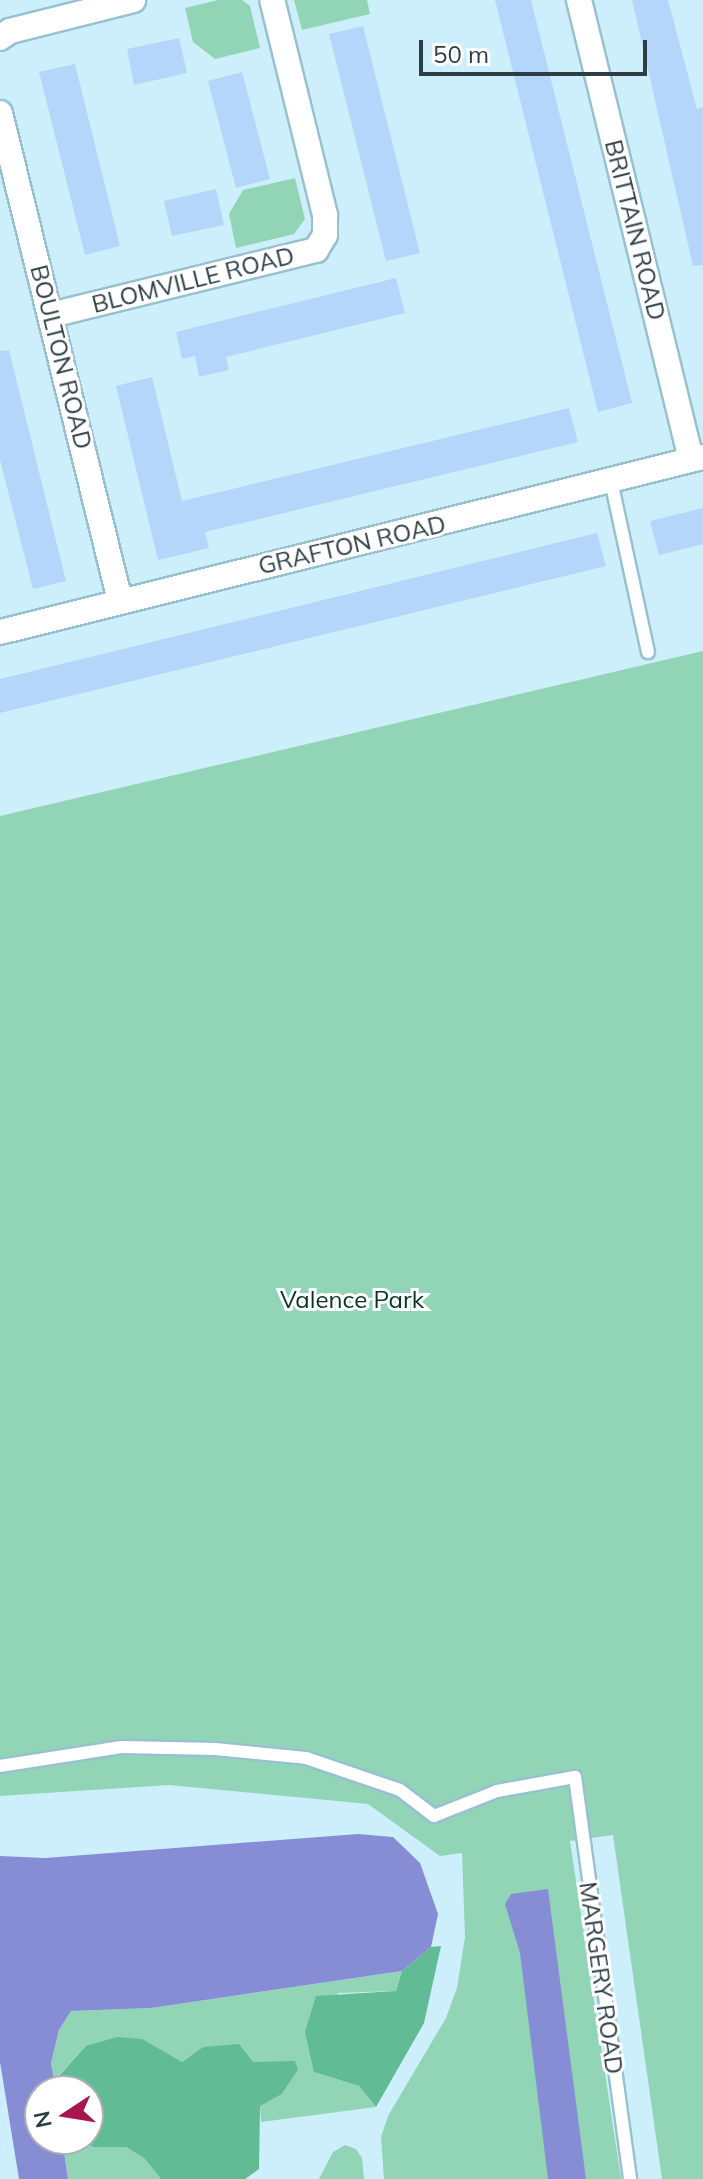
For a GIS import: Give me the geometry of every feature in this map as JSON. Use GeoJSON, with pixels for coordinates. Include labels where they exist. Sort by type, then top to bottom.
{"type":"FeatureCollection","features":[{"type":"Feature","properties":{"kind":"street"},"geometry":{"type":"LineString","coordinates":[[0,38],[10,31],[133,0]]}},
{"type":"Feature","properties":{"kind":"street","name":"BLOMVILLE ROAD"},"geometry":{"type":"LineString","coordinates":[[51,315],[316,250],[325,235],[325,215],[272,0]]}},
{"type":"Feature","properties":{"kind":"street","name":"BRITTAIN ROAD"},"geometry":{"type":"LineString","coordinates":[[579,0],[697,458]]}},
{"type":"Feature","properties":{"kind":"street","name":"BOULTON ROAD"},"geometry":{"type":"LineString","coordinates":[[0,113],[120,601]]}},
{"type":"Feature","properties":{"kind":"street","name":"GRAFTON ROAD"},"geometry":{"type":"LineString","coordinates":[[0,632],[697,458]]}},
{"type":"Feature","properties":{"kind":"lane"},"geometry":{"type":"LineString","coordinates":[[611,481],[648,652]]}},
{"type":"Feature","properties":{"kind":"lane","name":"MARGERY ROAD"},"geometry":{"type":"LineString","coordinates":[[0,1766],[122,1747],[215,1749],[306,1758],[400,1790],[434,1816],[497,1791],[575,1777],[630,2179]]}},
{"type":"Feature","properties":{"kind":"green space"},"geometry":{"type":"Polygon","coordinates":[[[218,0],[242,0],[250,6],[260,48],[215,59],[193,42],[185,8],[218,0]]]}},
{"type":"Feature","properties":{"kind":"green space"},"geometry":{"type":"Polygon","coordinates":[[[294,0],[367,0],[370,14],[302,30],[294,0]]]}},
{"type":"Feature","properties":{"kind":"green space"},"geometry":{"type":"Polygon","coordinates":[[[295,178],[305,219],[294,234],[236,248],[229,214],[243,190],[295,178]]]}},
{"type":"Feature","properties":{"kind":"green space","name":"Valence Park"},"geometry":{"type":"Polygon","coordinates":[[[703,651],[703,2179],[662,2179],[613,1835],[570,1841],[621,2179],[384,2179],[381,2137],[388,2116],[446,2018],[457,1988],[465,1937],[462,1853],[440,1856],[368,1804],[169,1785],[0,1796],[0,816],[703,651]]]}},
{"type":"Feature","properties":{"kind":"green space"},"geometry":{"type":"Polygon","coordinates":[[[441,1946],[424,2023],[376,2107],[359,2086],[314,2072],[305,2032],[316,1996],[396,1991],[402,1971],[431,1947],[441,1946]]]}},
{"type":"Feature","properties":{"kind":"green space"},"geometry":{"type":"Polygon","coordinates":[[[402,1971],[396,1991],[338,1993],[314,2072],[359,2086],[376,2107],[261,2122],[260,2105],[282,2094],[298,2070],[295,2062],[252,2062],[203,2047],[182,2062],[164,2053],[86,2046],[59,2075],[53,2075],[51,2063],[59,2030],[71,2011],[151,2008],[402,1971]]]}},
{"type":"Feature","properties":{"kind":"green space"},"geometry":{"type":"Polygon","coordinates":[[[117,2037],[142,2039],[182,2062],[203,2047],[239,2044],[253,2062],[295,2061],[298,2070],[282,2094],[260,2106],[259,2169],[245,2179],[161,2179],[144,2158],[126,2147],[104,2147],[104,2075],[59,2075],[86,2046],[117,2037]]]}},
{"type":"Feature","properties":{"kind":"green space"},"geometry":{"type":"Polygon","coordinates":[[[345,2145],[356,2149],[362,2158],[364,2179],[319,2179],[333,2152],[345,2145]]]}},
{"type":"Feature","properties":{"kind":"green space"},"geometry":{"type":"Polygon","coordinates":[[[104,2147],[126,2147],[144,2158],[161,2179],[68,2179],[64,2155],[104,2155],[104,2147]]]}},
{"type":"Feature","properties":{"kind":"water"},"geometry":{"type":"Polygon","coordinates":[[[358,1834],[393,1837],[420,1863],[438,1914],[431,1947],[402,1971],[151,2008],[71,2011],[59,2030],[51,2063],[53,2075],[24,2075],[24,2155],[64,2155],[68,2179],[19,2179],[0,2062],[0,1856],[45,1858],[358,1834]]]}},
{"type":"Feature","properties":{"kind":"water"},"geometry":{"type":"Polygon","coordinates":[[[548,1889],[586,2179],[548,2179],[520,1953],[505,1904],[511,1894],[548,1889]]]}},
{"type":"Feature","properties":{"kind":"building"},"geometry":{"type":"Polygon","coordinates":[[[495,0],[531,0],[632,403],[598,412],[495,0]]]}},
{"type":"Feature","properties":{"kind":"building"},"geometry":{"type":"Polygon","coordinates":[[[632,0],[668,0],[697,109],[703,107],[703,265],[693,266],[632,0]]]}},
{"type":"Feature","properties":{"kind":"building"},"geometry":{"type":"Polygon","coordinates":[[[363,26],[420,253],[386,261],[329,34],[363,26]]]}},
{"type":"Feature","properties":{"kind":"building"},"geometry":{"type":"Polygon","coordinates":[[[179,38],[187,73],[134,85],[127,49],[179,38]]]}},
{"type":"Feature","properties":{"kind":"building"},"geometry":{"type":"Polygon","coordinates":[[[75,64],[120,246],[85,255],[39,72],[75,64]]]}},
{"type":"Feature","properties":{"kind":"building"},"geometry":{"type":"Polygon","coordinates":[[[242,72],[270,179],[236,188],[208,81],[242,72]]]}},
{"type":"Feature","properties":{"kind":"building"},"geometry":{"type":"Polygon","coordinates":[[[216,189],[224,225],[172,236],[164,201],[216,189]]]}},
{"type":"Feature","properties":{"kind":"building"},"geometry":{"type":"Polygon","coordinates":[[[396,278],[405,313],[226,357],[229,370],[199,377],[195,356],[182,359],[176,332],[396,278]]]}},
{"type":"Feature","properties":{"kind":"building"},"geometry":{"type":"Polygon","coordinates":[[[9,350],[66,581],[33,589],[0,460],[0,351],[9,350]]]}},
{"type":"Feature","properties":{"kind":"building"},"geometry":{"type":"Polygon","coordinates":[[[152,377],[182,501],[569,408],[578,442],[205,532],[209,548],[158,560],[116,386],[152,377]]]}},
{"type":"Feature","properties":{"kind":"building"},"geometry":{"type":"Polygon","coordinates":[[[703,508],[703,544],[659,555],[650,521],[703,508]]]}},
{"type":"Feature","properties":{"kind":"building"},"geometry":{"type":"Polygon","coordinates":[[[597,533],[606,566],[0,713],[0,679],[597,533]]]}}]}
